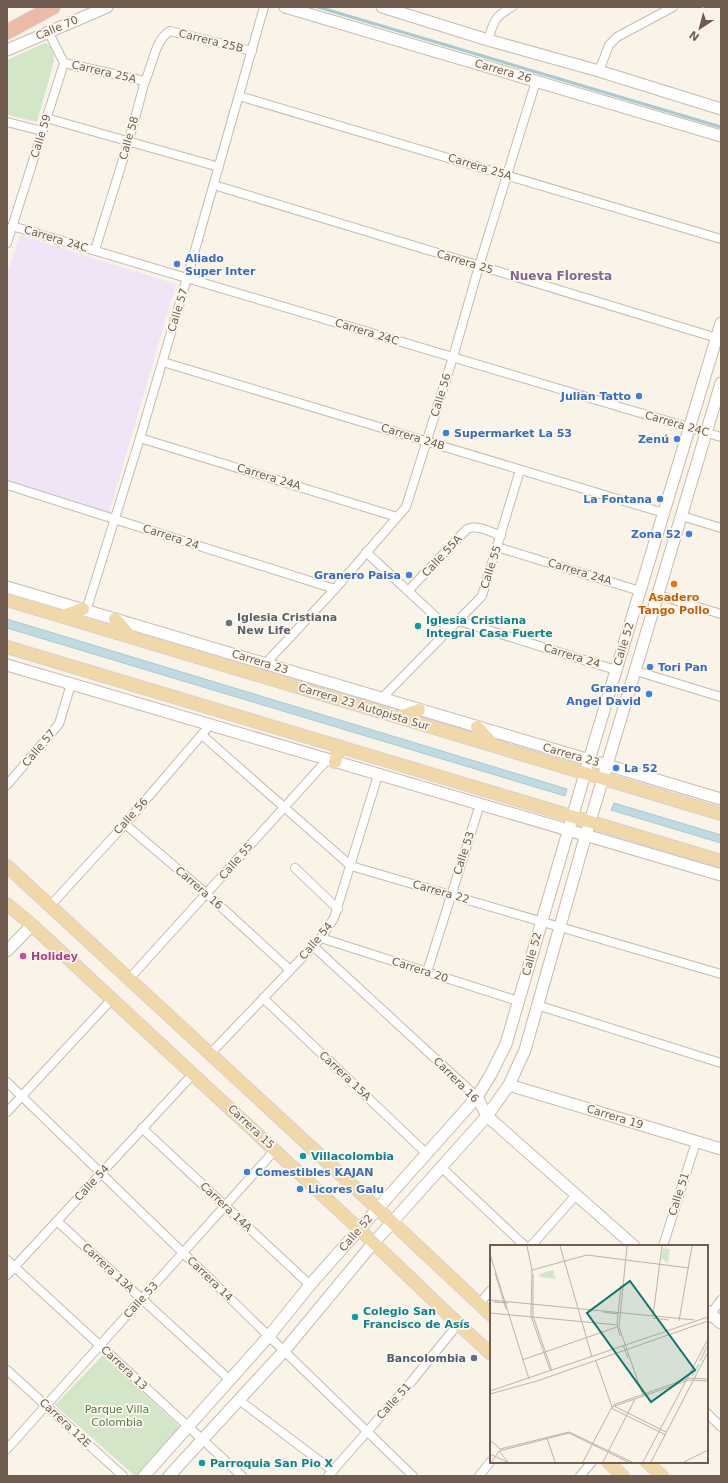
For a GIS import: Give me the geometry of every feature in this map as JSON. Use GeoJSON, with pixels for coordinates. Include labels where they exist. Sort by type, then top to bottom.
{"type":"FeatureCollection","features":[{"type":"Feature","properties":{"kind":"highway"},"geometry":{"type":"LineString","coordinates":[[7,32],[53,7]]}},
{"type":"Feature","properties":{"kind":"highway"},"geometry":{"type":"LineString","coordinates":[[39,15],[58,7]]}},
{"type":"Feature","properties":{"kind":"main road","name":"Carrera 23 Autopista Sur"},"geometry":{"type":"LineString","coordinates":[[7,600],[721,814]]}},
{"type":"Feature","properties":{"kind":"main road"},"geometry":{"type":"LineString","coordinates":[[63,616],[84,610]]}},
{"type":"Feature","properties":{"kind":"main road"},"geometry":{"type":"LineString","coordinates":[[114,619],[130,636]]}},
{"type":"Feature","properties":{"kind":"main road"},"geometry":{"type":"LineString","coordinates":[[7,647],[721,861]]}},
{"type":"Feature","properties":{"kind":"main road"},"geometry":{"type":"LineString","coordinates":[[400,717],[419,710]]}},
{"type":"Feature","properties":{"kind":"main road"},"geometry":{"type":"LineString","coordinates":[[477,727],[493,745]]}},
{"type":"Feature","properties":{"kind":"main road"},"geometry":{"type":"LineString","coordinates":[[331,761],[340,747]]}},
{"type":"Feature","properties":{"kind":"main road"},"geometry":{"type":"LineString","coordinates":[[7,866],[378,1208],[490,1314]]}},
{"type":"Feature","properties":{"kind":"main road","name":"Carrera 15"},"geometry":{"type":"LineString","coordinates":[[7,904],[32,924],[276,1150],[490,1353]]}},
{"type":"Feature","properties":{"kind":"main road"},"geometry":{"type":"LineString","coordinates":[[609,1463],[623,1476]]}},
{"type":"Feature","properties":{"kind":"main road"},"geometry":{"type":"LineString","coordinates":[[648,1463],[662,1476]]}},
{"type":"Feature","properties":{"kind":"street","name":"Calle 70"},"geometry":{"type":"LineString","coordinates":[[7,50],[108,7]]}},
{"type":"Feature","properties":{"kind":"street","name":"Calle 57"},"geometry":{"type":"LineString","coordinates":[[84,610],[115,519],[163,362],[264,7]]}},
{"type":"Feature","properties":{"kind":"street","name":"Carrera 26"},"geometry":{"type":"LineString","coordinates":[[285,7],[721,136]]}},
{"type":"Feature","properties":{"kind":"street"},"geometry":{"type":"LineString","coordinates":[[488,40],[496,18],[512,7]]}},
{"type":"Feature","properties":{"kind":"street"},"geometry":{"type":"LineString","coordinates":[[599,71],[612,41],[661,10],[673,7]]}},
{"type":"Feature","properties":{"kind":"street"},"geometry":{"type":"LineString","coordinates":[[385,8],[488,40],[599,71],[721,109]]}},
{"type":"Feature","properties":{"kind":"street","name":"Carrera 25B"},"geometry":{"type":"LineString","coordinates":[[170,31],[252,51]]}},
{"type":"Feature","properties":{"kind":"street","name":"Calle 58"},"geometry":{"type":"LineString","coordinates":[[95,250],[129,140],[144,81],[149,72],[160,41],[165,34],[170,31]]}},
{"type":"Feature","properties":{"kind":"street"},"geometry":{"type":"LineString","coordinates":[[48,32],[64,63]]}},
{"type":"Feature","properties":{"kind":"street","name":"Carrera 25A"},"geometry":{"type":"LineString","coordinates":[[64,63],[144,81]]}},
{"type":"Feature","properties":{"kind":"street","name":"Calle 59"},"geometry":{"type":"LineString","coordinates":[[7,243],[64,63]]}},
{"type":"Feature","properties":{"kind":"street","name":"Calle 56"},"geometry":{"type":"LineString","coordinates":[[265,664],[335,589],[406,507],[536,81]]}},
{"type":"Feature","properties":{"kind":"street","name":"Carrera 25A"},"geometry":{"type":"LineString","coordinates":[[239,96],[721,239]]}},
{"type":"Feature","properties":{"kind":"street"},"geometry":{"type":"LineString","coordinates":[[46,118],[129,140],[219,167]]}},
{"type":"Feature","properties":{"kind":"street"},"geometry":{"type":"LineString","coordinates":[[7,122],[42,131]]}},
{"type":"Feature","properties":{"kind":"street","name":"Carrera 25"},"geometry":{"type":"LineString","coordinates":[[214,185],[716,338]]}},
{"type":"Feature","properties":{"kind":"street","name":"Carrera 24C"},"geometry":{"type":"LineString","coordinates":[[12,226],[721,437]]}},
{"type":"Feature","properties":{"kind":"street","name":"Calle 52"},"geometry":{"type":"LineString","coordinates":[[144,1476],[269,1336],[310,1285],[359,1229],[477,1097],[491,1074],[506,1044],[589,760],[721,323]]}},
{"type":"Feature","properties":{"kind":"street","name":"Carrera 24B"},"geometry":{"type":"LineString","coordinates":[[163,362],[664,513]]}},
{"type":"Feature","properties":{"kind":"street","name":"Calle 52"},"geometry":{"type":"LineString","coordinates":[[169,1476],[284,1351],[374,1242],[487,1116],[509,1085],[524,1050],[559,926],[721,383]]}},
{"type":"Feature","properties":{"kind":"street","name":"Carrera 24A"},"geometry":{"type":"LineString","coordinates":[[140,438],[397,516]]}},
{"type":"Feature","properties":{"kind":"street","name":"Calle 55"},"geometry":{"type":"LineString","coordinates":[[381,699],[482,596],[520,470]]}},
{"type":"Feature","properties":{"kind":"street","name":"Carrera 24"},"geometry":{"type":"LineString","coordinates":[[7,485],[335,589]]}},
{"type":"Feature","properties":{"kind":"street"},"geometry":{"type":"LineString","coordinates":[[682,516],[721,528]]}},
{"type":"Feature","properties":{"kind":"street","name":"Calle 55A"},"geometry":{"type":"LineString","coordinates":[[408,591],[467,529],[471,527],[477,528],[501,536]]}},
{"type":"Feature","properties":{"kind":"street","name":"Carrera 24A"},"geometry":{"type":"LineString","coordinates":[[497,547],[640,591]]}},
{"type":"Feature","properties":{"kind":"street"},"geometry":{"type":"LineString","coordinates":[[366,552],[450,630]]}},
{"type":"Feature","properties":{"kind":"street","name":"Carrera 23"},"geometry":{"type":"LineString","coordinates":[[7,587],[721,799]]}},
{"type":"Feature","properties":{"kind":"street"},"geometry":{"type":"LineString","coordinates":[[658,594],[721,614]]}},
{"type":"Feature","properties":{"kind":"street","name":"Carrera 24"},"geometry":{"type":"LineString","coordinates":[[459,621],[616,670]]}},
{"type":"Feature","properties":{"kind":"street"},"geometry":{"type":"LineString","coordinates":[[7,665],[210,726],[721,875]]}},
{"type":"Feature","properties":{"kind":"street"},"geometry":{"type":"LineString","coordinates":[[636,671],[721,697]]}},
{"type":"Feature","properties":{"kind":"street","name":"Calle 57"},"geometry":{"type":"LineString","coordinates":[[7,785],[59,724],[71,684]]}},
{"type":"Feature","properties":{"kind":"street","name":"Calle 56"},"geometry":{"type":"LineString","coordinates":[[50,906],[125,824],[210,726]]}},
{"type":"Feature","properties":{"kind":"street","name":"Carrera 22"},"geometry":{"type":"LineString","coordinates":[[202,736],[351,866],[721,974]]}},
{"type":"Feature","properties":{"kind":"street","name":"Calle 55"},"geometry":{"type":"LineString","coordinates":[[129,979],[207,894],[283,807],[331,761]]}},
{"type":"Feature","properties":{"kind":"street","name":"Calle 54"},"geometry":{"type":"LineString","coordinates":[[210,1054],[321,938],[334,918],[378,775]]}},
{"type":"Feature","properties":{"kind":"street","name":"Calle 53"},"geometry":{"type":"LineString","coordinates":[[427,972],[480,804]]}},
{"type":"Feature","properties":{"kind":"street","name":"Carrera 16"},"geometry":{"type":"LineString","coordinates":[[125,824],[207,894],[290,970]]}},
{"type":"Feature","properties":{"kind":"street"},"geometry":{"type":"LineString","coordinates":[[295,868],[338,909]]}},
{"type":"Feature","properties":{"kind":"street"},"geometry":{"type":"LineString","coordinates":[[7,951],[32,924]]}},
{"type":"Feature","properties":{"kind":"street","name":"Carrera 20"},"geometry":{"type":"LineString","coordinates":[[321,938],[518,1001]]}},
{"type":"Feature","properties":{"kind":"street","name":"Carrera 16"},"geometry":{"type":"LineString","coordinates":[[313,946],[477,1097],[487,1116],[633,1245]]}},
{"type":"Feature","properties":{"kind":"street","name":"Carrera 15A"},"geometry":{"type":"LineString","coordinates":[[263,998],[427,1154]]}},
{"type":"Feature","properties":{"kind":"street"},"geometry":{"type":"LineString","coordinates":[[7,1112],[112,999]]}},
{"type":"Feature","properties":{"kind":"street"},"geometry":{"type":"LineString","coordinates":[[537,1005],[721,1063]]}},
{"type":"Feature","properties":{"kind":"street","name":"Calle 54"},"geometry":{"type":"LineString","coordinates":[[7,1275],[193,1074]]}},
{"type":"Feature","properties":{"kind":"street","name":"Carrera 14"},"geometry":{"type":"LineString","coordinates":[[7,1082],[413,1476]]}},
{"type":"Feature","properties":{"kind":"street","name":"Carrera 19"},"geometry":{"type":"LineString","coordinates":[[509,1085],[721,1149]]}},
{"type":"Feature","properties":{"kind":"street","name":"Carrera 14A"},"geometry":{"type":"LineString","coordinates":[[142,1128],[310,1285]]}},
{"type":"Feature","properties":{"kind":"street","name":"Calle 51"},"geometry":{"type":"LineString","coordinates":[[663,1245],[696,1142]]}},
{"type":"Feature","properties":{"kind":"street","name":"Calle 53"},"geometry":{"type":"LineString","coordinates":[[7,1449],[276,1150]]}},
{"type":"Feature","properties":{"kind":"street"},"geometry":{"type":"LineString","coordinates":[[441,1167],[524,1245]]}},
{"type":"Feature","properties":{"kind":"street"},"geometry":{"type":"LineString","coordinates":[[414,1168],[429,1181]]}},
{"type":"Feature","properties":{"kind":"street"},"geometry":{"type":"LineString","coordinates":[[532,1245],[576,1195]]}},
{"type":"Feature","properties":{"kind":"street","name":"Carrera 13A"},"geometry":{"type":"LineString","coordinates":[[57,1221],[230,1380]]}},
{"type":"Feature","properties":{"kind":"street","name":"Carrera 13"},"geometry":{"type":"LineString","coordinates":[[7,1260],[242,1476]]}},
{"type":"Feature","properties":{"kind":"street"},"geometry":{"type":"LineString","coordinates":[[479,1304],[490,1291]]}},
{"type":"Feature","properties":{"kind":"street"},"geometry":{"type":"LineString","coordinates":[[721,1300],[708,1315],[721,1323]]}},
{"type":"Feature","properties":{"kind":"street","name":"Calle 51"},"geometry":{"type":"LineString","coordinates":[[330,1473],[412,1381],[458,1324]]}},
{"type":"Feature","properties":{"kind":"street","name":"Carrera 12E"},"geometry":{"type":"LineString","coordinates":[[7,1370],[123,1476]]}},
{"type":"Feature","properties":{"kind":"street"},"geometry":{"type":"LineString","coordinates":[[239,1400],[330,1473]]}},
{"type":"Feature","properties":{"kind":"street"},"geometry":{"type":"LineString","coordinates":[[708,1414],[721,1427]]}},
{"type":"Feature","properties":{"kind":"street"},"geometry":{"type":"LineString","coordinates":[[479,1476],[490,1462]]}},
{"type":"Feature","properties":{"kind":"street"},"geometry":{"type":"LineString","coordinates":[[580,1476],[591,1463]]}},
{"type":"Feature","properties":{"kind":"shaded area"},"geometry":{"type":"Polygon","coordinates":[[[20,235],[176,284],[109,513],[7,480],[7,274],[20,235]]]}},
{"type":"Feature","properties":{"kind":"green space"},"geometry":{"type":"Polygon","coordinates":[[[45,43],[51,48],[54,61],[37,122],[7,115],[7,60],[45,43]]]}},
{"type":"Feature","properties":{"kind":"green space","name":"Parque Villa Colombia"},"geometry":{"type":"Polygon","coordinates":[[[103,1355],[180,1427],[137,1476],[135,1476],[55,1405],[103,1355]]]}},
{"type":"Feature","properties":{"kind":"water"},"geometry":{"type":"Polygon","coordinates":[[[7,619],[567,789],[565,796],[7,628],[7,619]]]}},
{"type":"Feature","properties":{"kind":"water"},"geometry":{"type":"Polygon","coordinates":[[[614,803],[721,835],[721,843],[611,810],[614,803]]]}},
{"type":"Feature","properties":{"kind":"waterway"},"geometry":{"type":"LineString","coordinates":[[318,7],[721,127]]}},
{"type":"Feature","properties":{"kind":"place","name":"Aliado Super Inter"},"geometry":{"type":"Point","coordinates":[177,264]}},
{"type":"Feature","properties":{"kind":"place","name":"Julian Tatto"},"geometry":{"type":"Point","coordinates":[639,396]}},
{"type":"Feature","properties":{"kind":"place","name":"Supermarket La 53"},"geometry":{"type":"Point","coordinates":[446,433]}},
{"type":"Feature","properties":{"kind":"place","name":"Zenú"},"geometry":{"type":"Point","coordinates":[677,439]}},
{"type":"Feature","properties":{"kind":"place","name":"La Fontana"},"geometry":{"type":"Point","coordinates":[660,499]}},
{"type":"Feature","properties":{"kind":"place","name":"Zona 52"},"geometry":{"type":"Point","coordinates":[689,534]}},
{"type":"Feature","properties":{"kind":"place","name":"Granero Paisa"},"geometry":{"type":"Point","coordinates":[409,575]}},
{"type":"Feature","properties":{"kind":"place","name":"Asadero Tango Pollo"},"geometry":{"type":"Point","coordinates":[674,584]}},
{"type":"Feature","properties":{"kind":"place","name":"Iglesia Cristiana New Life"},"geometry":{"type":"Point","coordinates":[229,623]}},
{"type":"Feature","properties":{"kind":"place","name":"Iglesia Cristiana Integral Casa Fuerte"},"geometry":{"type":"Point","coordinates":[418,626]}},
{"type":"Feature","properties":{"kind":"place","name":"Tori Pan"},"geometry":{"type":"Point","coordinates":[650,667]}},
{"type":"Feature","properties":{"kind":"place","name":"Granero Angel David"},"geometry":{"type":"Point","coordinates":[649,694]}},
{"type":"Feature","properties":{"kind":"place","name":"La 52"},"geometry":{"type":"Point","coordinates":[616,768]}},
{"type":"Feature","properties":{"kind":"place","name":"Holidey"},"geometry":{"type":"Point","coordinates":[23,956]}},
{"type":"Feature","properties":{"kind":"place","name":"Villacolombia"},"geometry":{"type":"Point","coordinates":[303,1156]}},
{"type":"Feature","properties":{"kind":"place","name":"Comestibles KAJAN"},"geometry":{"type":"Point","coordinates":[247,1172]}},
{"type":"Feature","properties":{"kind":"place","name":"Licores Galu"},"geometry":{"type":"Point","coordinates":[300,1189]}},
{"type":"Feature","properties":{"kind":"place","name":"Colegio San Francisco de Asís"},"geometry":{"type":"Point","coordinates":[355,1317]}},
{"type":"Feature","properties":{"kind":"place","name":"Bancolombia"},"geometry":{"type":"Point","coordinates":[474,1358]}},
{"type":"Feature","properties":{"kind":"place","name":"Parroquia San Pio X"},"geometry":{"type":"Point","coordinates":[202,1463]}},
{"type":"Feature","properties":{"kind":"district","name":"Nueva Floresta"},"geometry":{"type":"Point","coordinates":[561,276]}}]}
